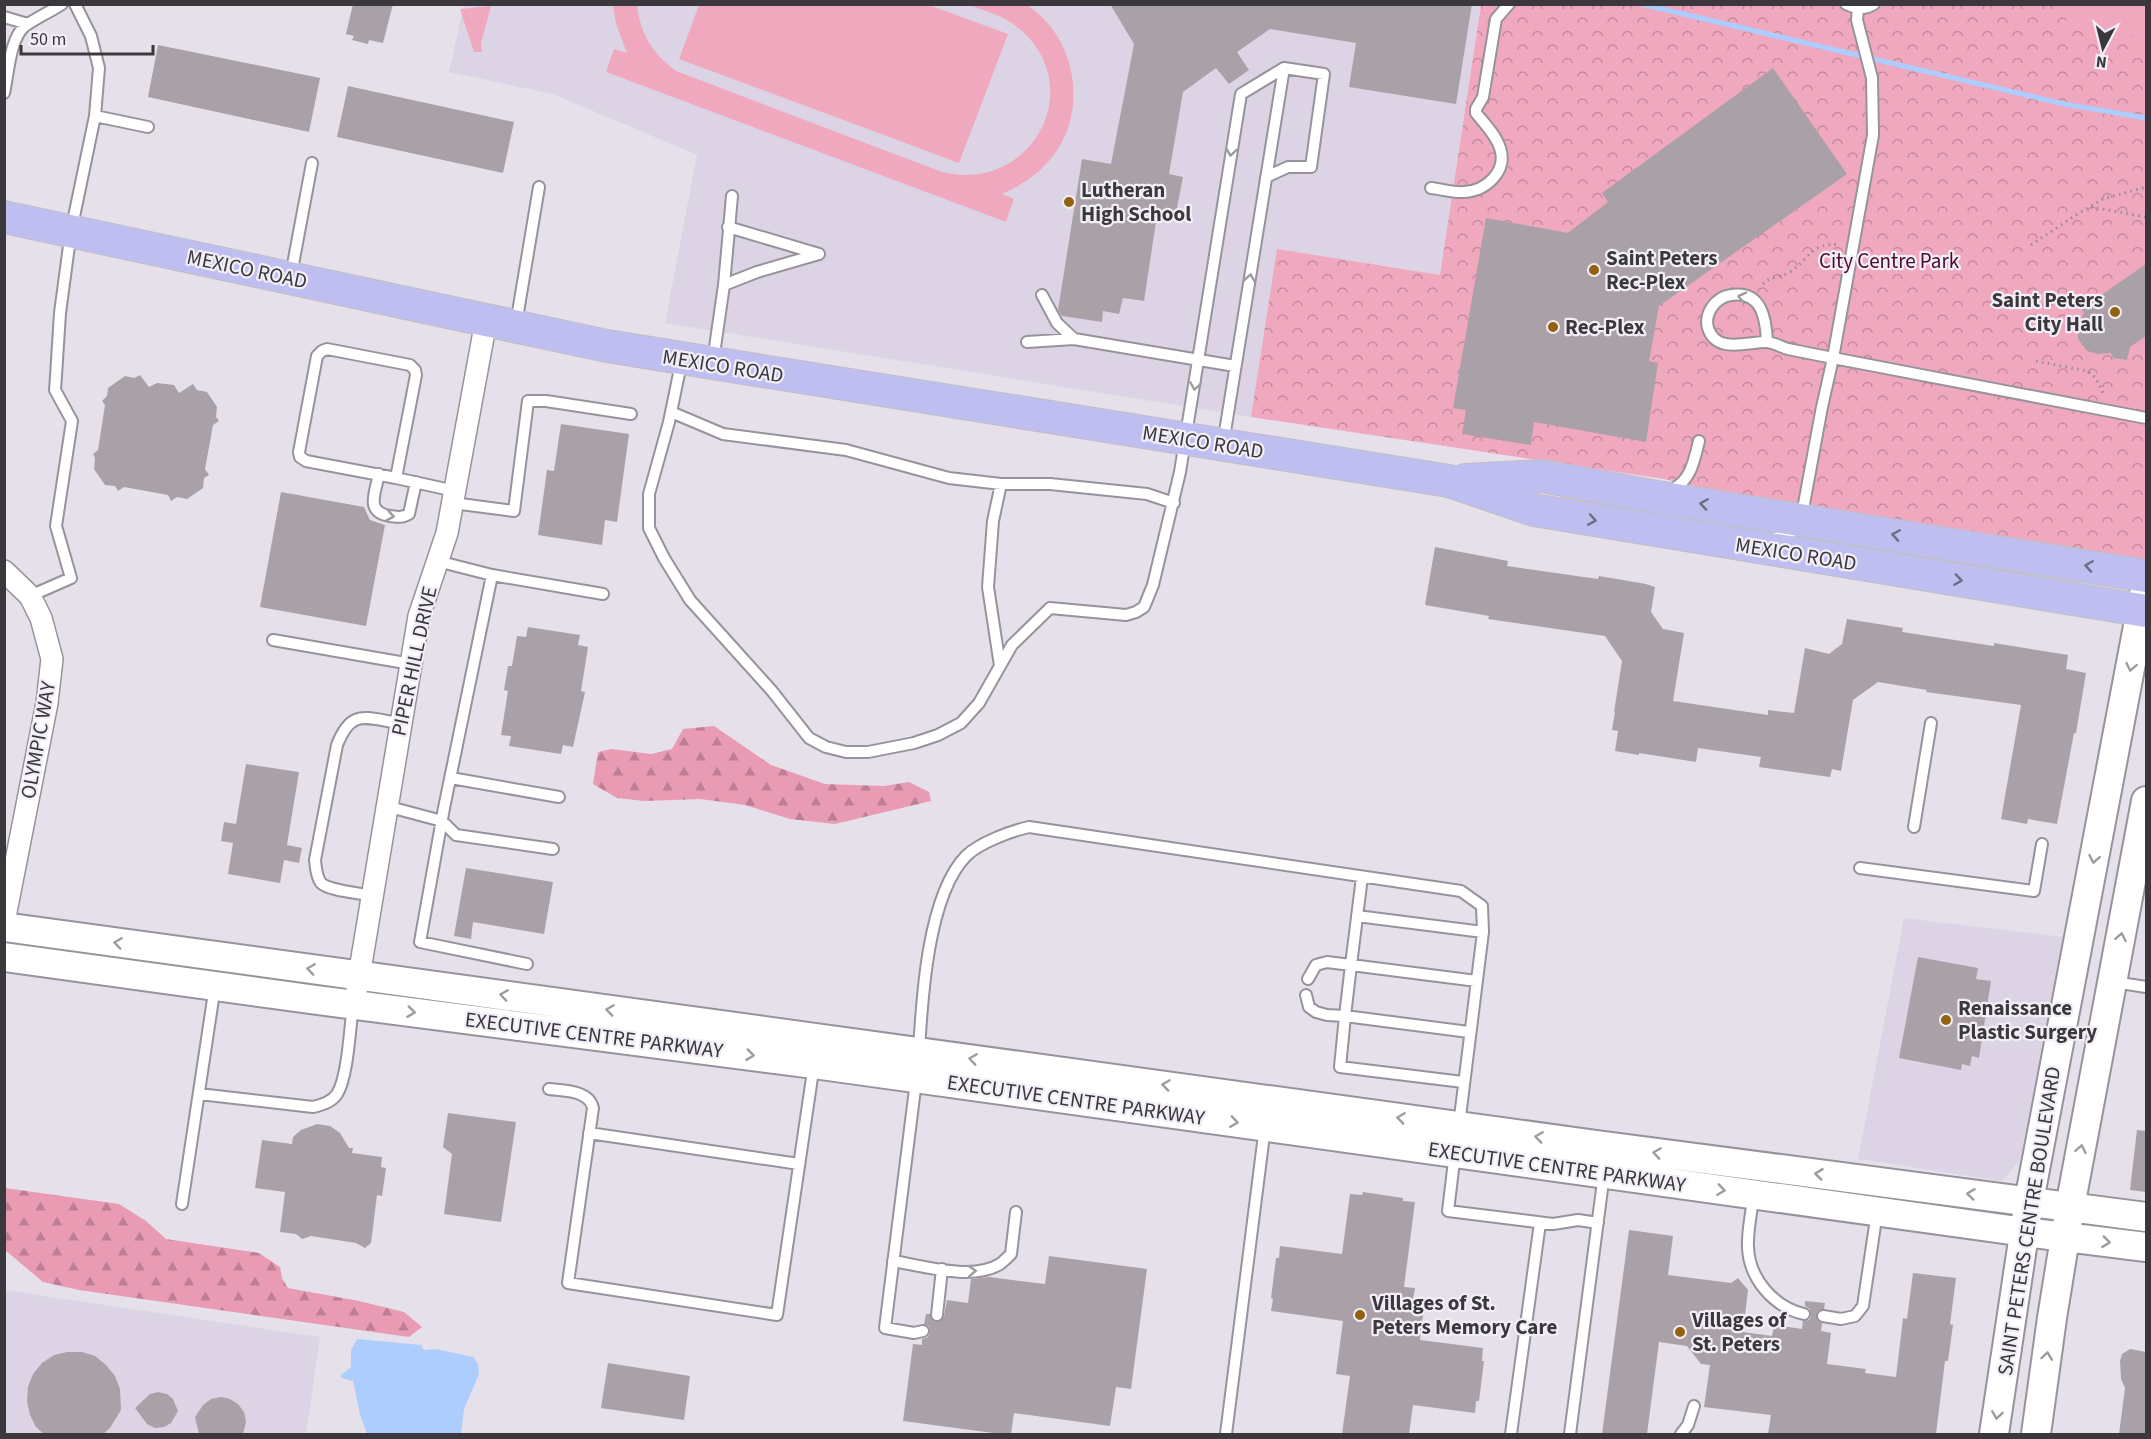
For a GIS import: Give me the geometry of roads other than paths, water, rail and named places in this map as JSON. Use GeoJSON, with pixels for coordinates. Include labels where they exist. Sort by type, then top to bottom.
{"type":"FeatureCollection","features":[{"type":"Feature","properties":{"kind":"main road","name":"MEXICO ROAD"},"geometry":{"type":"LineString","coordinates":[[4,217],[501,324],[682,359],[1449,481],[1534,510],[1755,547],[2145,601]]}},
{"type":"Feature","properties":{"kind":"main road","name":"MEXICO ROAD"},"geometry":{"type":"LineString","coordinates":[[1449,481],[1542,476],[1657,497],[2146,576]]}},
{"type":"Feature","properties":{"kind":"street","name":"PIPER HILL DRIVE"},"geometry":{"type":"LineString","coordinates":[[353,1004],[360,976],[386,806],[419,616],[447,533],[454,497],[501,324]]}},
{"type":"Feature","properties":{"kind":"street","name":"OLYMPIC WAY"},"geometry":{"type":"LineString","coordinates":[[4,572],[30,596],[41,618],[52,659],[47,703],[4,922]]}},
{"type":"Feature","properties":{"kind":"street","name":"SAINT PETERS CENTRE BOULEVARD"},"geometry":{"type":"LineString","coordinates":[[1995,1434],[2029,1201],[2145,601]]}},
{"type":"Feature","properties":{"kind":"street","name":"SAINT PETERS CENTRE BOULEVARD"},"geometry":{"type":"LineString","coordinates":[[2036,1434],[2064,1237],[2146,804]]}},
{"type":"Feature","properties":{"kind":"street","name":"EXECUTIVE CENTRE PARKWAY"},"geometry":{"type":"LineString","coordinates":[[4,927],[360,976],[918,1065],[1265,1126],[1457,1139],[1604,1173],[1755,1180],[2029,1201],[2146,1217]]}},
{"type":"Feature","properties":{"kind":"street","name":"EXECUTIVE CENTRE PARKWAY"},"geometry":{"type":"LineString","coordinates":[[4,957],[814,1064],[918,1065],[1755,1180],[1877,1212],[2146,1247]]}},
{"type":"Feature","properties":{"kind":"lane"},"geometry":{"type":"LineString","coordinates":[[4,93],[14,43],[19,32],[62,4]]}},
{"type":"Feature","properties":{"kind":"lane"},"geometry":{"type":"LineString","coordinates":[[30,596],[71,578],[57,526],[72,421],[55,390],[60,313],[71,231],[95,116],[99,68],[96,50],[84,18],[75,4]]}},
{"type":"Feature","properties":{"kind":"lane"},"geometry":{"type":"LineString","coordinates":[[1431,188],[1464,192],[1474,189],[1493,180],[1501,166],[1500,145],[1476,113],[1476,109],[1483,97],[1496,19],[1509,4]]}},
{"type":"Feature","properties":{"kind":"lane"},"geometry":{"type":"LineString","coordinates":[[1846,4],[1863,9],[1874,4]]}},
{"type":"Feature","properties":{"kind":"lane"},"geometry":{"type":"LineString","coordinates":[[1755,547],[1793,531],[1801,520],[1833,358],[1873,135],[1872,78],[1857,20],[1858,8]]}},
{"type":"Feature","properties":{"kind":"lane"},"geometry":{"type":"LineString","coordinates":[[4,17],[28,24]]}},
{"type":"Feature","properties":{"kind":"lane"},"geometry":{"type":"LineString","coordinates":[[1222,445],[1284,68]]}},
{"type":"Feature","properties":{"kind":"lane"},"geometry":{"type":"LineString","coordinates":[[682,359],[671,412],[649,494],[649,528],[664,558],[690,600],[772,691],[809,738],[826,747],[846,752],[868,752],[914,743],[938,735],[961,723],[979,703],[1012,645],[1050,608],[1126,615],[1144,607],[1153,585],[1186,439],[1240,94],[1284,68],[1324,74],[1311,167],[1288,167],[1266,177]]}},
{"type":"Feature","properties":{"kind":"lane"},"geometry":{"type":"LineString","coordinates":[[95,116],[148,127]]}},
{"type":"Feature","properties":{"kind":"lane"},"geometry":{"type":"LineString","coordinates":[[291,278],[312,163]]}},
{"type":"Feature","properties":{"kind":"lane"},"geometry":{"type":"LineString","coordinates":[[501,324],[538,187]]}},
{"type":"Feature","properties":{"kind":"lane"},"geometry":{"type":"LineString","coordinates":[[712,364],[724,285],[732,196]]}},
{"type":"Feature","properties":{"kind":"lane"},"geometry":{"type":"LineString","coordinates":[[724,285],[757,272],[819,254],[728,227]]}},
{"type":"Feature","properties":{"kind":"lane"},"geometry":{"type":"LineString","coordinates":[[1042,295],[1057,323],[1074,339]]}},
{"type":"Feature","properties":{"kind":"lane"},"geometry":{"type":"LineString","coordinates":[[1767,342],[1766,321],[1760,304],[1745,296],[1731,295],[1717,300],[1709,311],[1707,324],[1710,334],[1718,341],[1739,345],[1767,342],[1833,358],[2146,418]]}},
{"type":"Feature","properties":{"kind":"lane"},"geometry":{"type":"LineString","coordinates":[[1027,342],[1074,339],[1235,366]]}},
{"type":"Feature","properties":{"kind":"lane"},"geometry":{"type":"LineString","coordinates":[[396,478],[416,375],[415,370],[410,365],[327,349],[322,351],[317,356],[299,452],[300,457],[306,461],[416,482],[454,497],[514,511],[528,401],[546,401],[631,414]]}},
{"type":"Feature","properties":{"kind":"lane"},"geometry":{"type":"LineString","coordinates":[[671,412],[723,434],[846,450],[949,478],[1000,484],[1050,484],[1147,494],[1173,503]]}},
{"type":"Feature","properties":{"kind":"lane"},"geometry":{"type":"LineString","coordinates":[[1657,497],[1681,486],[1692,470],[1699,441]]}},
{"type":"Feature","properties":{"kind":"lane"},"geometry":{"type":"LineString","coordinates":[[379,474],[373,504],[375,511],[381,514],[402,518],[409,514],[416,482]]}},
{"type":"Feature","properties":{"kind":"lane"},"geometry":{"type":"LineString","coordinates":[[1000,484],[993,521],[988,587],[1000,666]]}},
{"type":"Feature","properties":{"kind":"lane"},"geometry":{"type":"LineString","coordinates":[[437,561],[492,575],[603,594]]}},
{"type":"Feature","properties":{"kind":"lane"},"geometry":{"type":"LineString","coordinates":[[492,575],[420,942],[527,964]]}},
{"type":"Feature","properties":{"kind":"lane"},"geometry":{"type":"LineString","coordinates":[[273,640],[411,664]]}},
{"type":"Feature","properties":{"kind":"lane"},"geometry":{"type":"LineString","coordinates":[[372,896],[330,888],[322,884],[316,872],[315,860],[337,745],[342,733],[353,720],[362,718],[400,723]]}},
{"type":"Feature","properties":{"kind":"lane"},"geometry":{"type":"LineString","coordinates":[[1914,827],[1930,723]]}},
{"type":"Feature","properties":{"kind":"lane"},"geometry":{"type":"LineString","coordinates":[[451,778],[559,797]]}},
{"type":"Feature","properties":{"kind":"lane"},"geometry":{"type":"LineString","coordinates":[[386,806],[442,821],[456,835],[553,849]]}},
{"type":"Feature","properties":{"kind":"lane"},"geometry":{"type":"LineString","coordinates":[[923,1331],[914,1333],[885,1328],[918,1065],[930,941],[941,901],[954,873],[967,855],[1006,833],[1029,827],[1461,891],[1482,906],[1483,932],[1448,1211],[1540,1223],[1561,1224],[1578,1220],[1598,1222]]}},
{"type":"Feature","properties":{"kind":"lane"},"geometry":{"type":"LineString","coordinates":[[1860,868],[2034,891],[2042,844]]}},
{"type":"Feature","properties":{"kind":"lane"},"geometry":{"type":"LineString","coordinates":[[1362,877],[1340,1067],[1463,1082]]}},
{"type":"Feature","properties":{"kind":"lane"},"geometry":{"type":"LineString","coordinates":[[1357,916],[1483,932]]}},
{"type":"Feature","properties":{"kind":"lane"},"geometry":{"type":"LineString","coordinates":[[1308,979],[1316,965],[1327,962],[1477,981]]}},
{"type":"Feature","properties":{"kind":"lane"},"geometry":{"type":"LineString","coordinates":[[2113,982],[2146,987]]}},
{"type":"Feature","properties":{"kind":"lane"},"geometry":{"type":"LineString","coordinates":[[182,1204],[215,986]]}},
{"type":"Feature","properties":{"kind":"lane"},"geometry":{"type":"LineString","coordinates":[[1306,995],[1309,1007],[1316,1012],[1469,1032]]}},
{"type":"Feature","properties":{"kind":"lane"},"geometry":{"type":"LineString","coordinates":[[199,1094],[313,1107],[325,1105],[338,1094],[344,1072],[353,1004]]}},
{"type":"Feature","properties":{"kind":"lane"},"geometry":{"type":"LineString","coordinates":[[549,1089],[578,1093],[587,1097],[593,1108],[568,1283],[777,1316],[814,1064]]}},
{"type":"Feature","properties":{"kind":"lane"},"geometry":{"type":"LineString","coordinates":[[1226,1434],[1265,1126]]}},
{"type":"Feature","properties":{"kind":"lane"},"geometry":{"type":"LineString","coordinates":[[589,1133],[799,1164]]}},
{"type":"Feature","properties":{"kind":"lane"},"geometry":{"type":"LineString","coordinates":[[1570,1434],[1604,1173]]}},
{"type":"Feature","properties":{"kind":"lane"},"geometry":{"type":"LineString","coordinates":[[1755,1180],[1748,1247],[1752,1268],[1768,1295],[1790,1311],[1804,1314]]}},
{"type":"Feature","properties":{"kind":"lane"},"geometry":{"type":"LineString","coordinates":[[893,1261],[963,1272],[982,1271],[1000,1264],[1011,1254],[1016,1212]]}},
{"type":"Feature","properties":{"kind":"lane"},"geometry":{"type":"LineString","coordinates":[[1823,1316],[1841,1319],[1855,1316],[1863,1306],[1877,1212]]}},
{"type":"Feature","properties":{"kind":"lane"},"geometry":{"type":"LineString","coordinates":[[1511,1434],[1540,1223]]}},
{"type":"Feature","properties":{"kind":"lane"},"geometry":{"type":"LineString","coordinates":[[937,1315],[942,1269]]}},
{"type":"Feature","properties":{"kind":"lane"},"geometry":{"type":"LineString","coordinates":[[1681,1434],[1689,1425],[1694,1406]]}},
{"type":"Feature","properties":{"kind":"water"},"geometry":{"type":"Polygon","coordinates":[[[357,1339],[421,1345],[424,1350],[436,1349],[473,1357],[478,1364],[479,1374],[464,1409],[461,1434],[367,1434],[353,1381],[340,1376],[351,1367],[351,1350],[357,1339]]]}},
{"type":"Feature","properties":{"kind":"waterway"},"geometry":{"type":"LineString","coordinates":[[1641,4],[2064,104],[2146,118]]}},
{"type":"Feature","properties":{"kind":"place","name":"Lutheran High School"},"geometry":{"type":"Point","coordinates":[1069,202]}},
{"type":"Feature","properties":{"kind":"place","name":"Saint Peters Rec-Plex"},"geometry":{"type":"Point","coordinates":[1594,270]}},
{"type":"Feature","properties":{"kind":"place","name":"Saint Peters City Hall"},"geometry":{"type":"Point","coordinates":[2115,312]}},
{"type":"Feature","properties":{"kind":"place","name":"Rec-Plex"},"geometry":{"type":"Point","coordinates":[1553,327]}},
{"type":"Feature","properties":{"kind":"place","name":"Renaissance Plastic Surgery"},"geometry":{"type":"Point","coordinates":[1946,1020]}},
{"type":"Feature","properties":{"kind":"place","name":"Villages of St. Peters Memory Care"},"geometry":{"type":"Point","coordinates":[1360,1315]}},
{"type":"Feature","properties":{"kind":"place","name":"Villages of St. Peters"},"geometry":{"type":"Point","coordinates":[1680,1332]}},
{"type":"Feature","properties":{"kind":"park label","name":"City Centre Park"},"geometry":{"type":"Point","coordinates":[1889,261]}}]}
